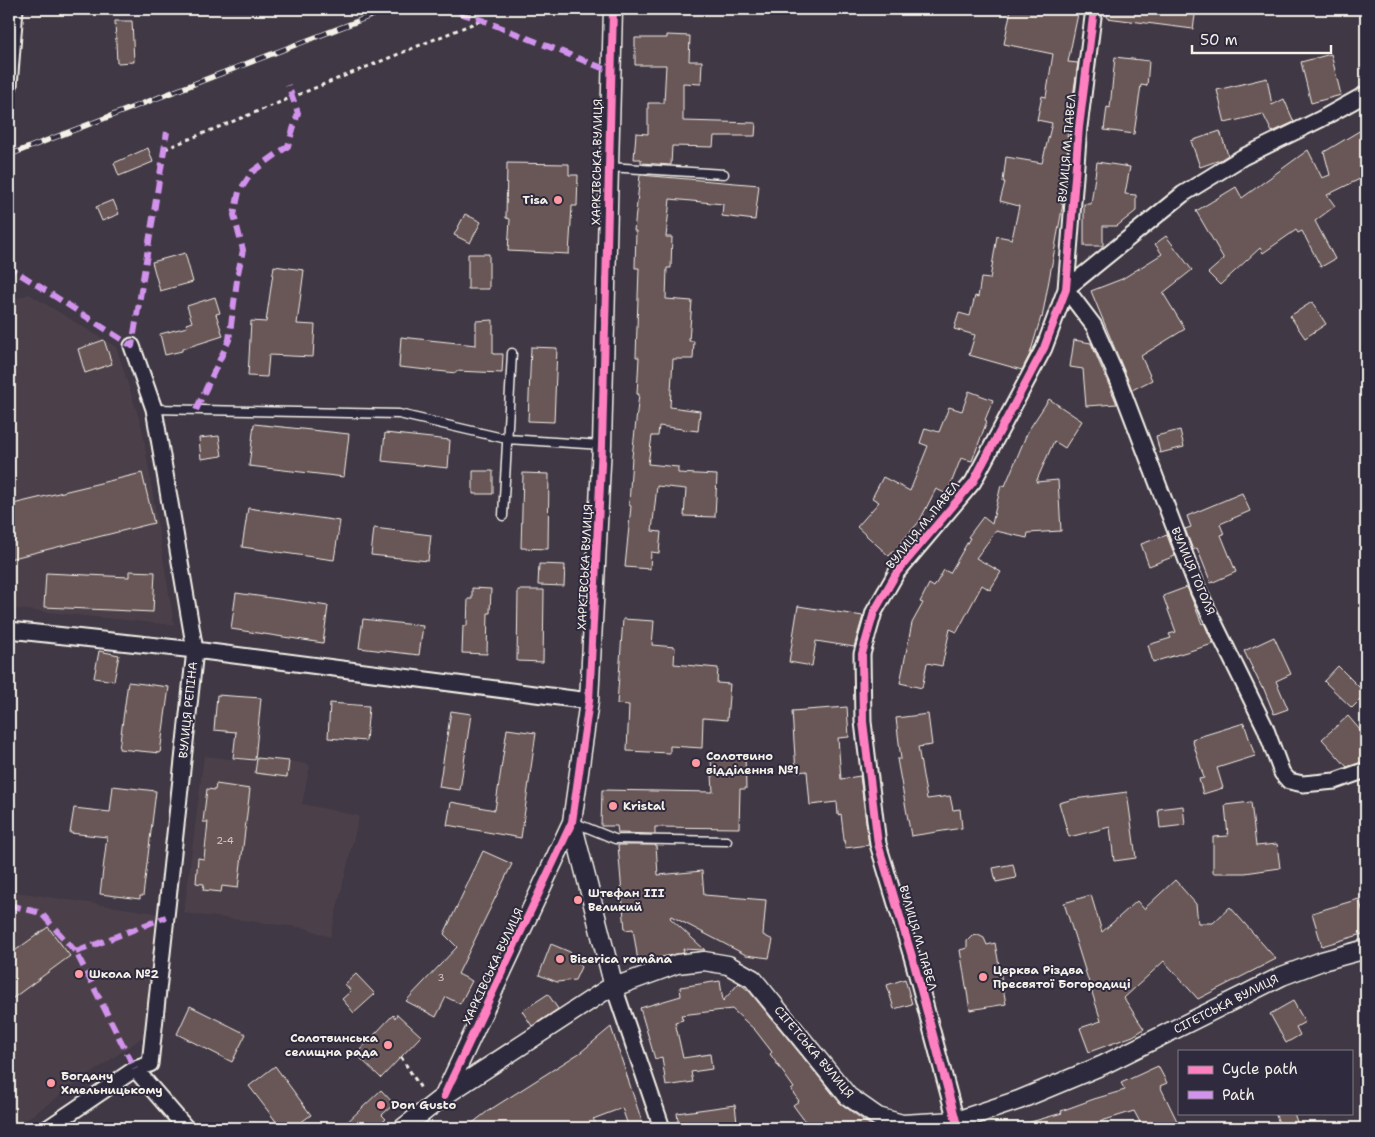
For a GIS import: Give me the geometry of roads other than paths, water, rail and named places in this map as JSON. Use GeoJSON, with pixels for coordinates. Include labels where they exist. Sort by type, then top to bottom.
{"type":"FeatureCollection","features":[{"type":"Feature","properties":{"kind":"street"},"geometry":{"type":"LineString","coordinates":[[9,86],[15,9]]}},
{"type":"Feature","properties":{"kind":"street","name":"ХАРКІВСЬКА ВУЛИЦЯ"},"geometry":{"type":"LineString","coordinates":[[444,1096],[572,822],[589,701],[602,445],[613,9]]}},
{"type":"Feature","properties":{"kind":"street","name":"ВУЛИЦЯ М. ПАВЕЛ"},"geometry":{"type":"LineString","coordinates":[[952,1124],[913,960],[878,844],[864,722],[862,654],[874,612],[897,572],[973,482],[1044,348],[1066,289],[1079,127],[1094,9]]}},
{"type":"Feature","properties":{"kind":"street"},"geometry":{"type":"LineString","coordinates":[[1066,289],[1183,194],[1243,157],[1321,119],[1366,94]]}},
{"type":"Feature","properties":{"kind":"street","name":"ВУЛИЦЯ ГОГОЛЯ"},"geometry":{"type":"LineString","coordinates":[[1066,289],[1094,326],[1119,382],[1199,592],[1261,719],[1282,772],[1290,781],[1303,784],[1335,781],[1366,770]]}},
{"type":"Feature","properties":{"kind":"street","name":"ВУЛИЦЯ РЕПІНА"},"geometry":{"type":"LineString","coordinates":[[132,346],[154,409],[195,650],[150,1064],[135,1069]]}},
{"type":"Feature","properties":{"kind":"street"},"geometry":{"type":"LineString","coordinates":[[9,630],[195,650],[589,701]]}},
{"type":"Feature","properties":{"kind":"street","name":"ХАРКІВСЬКА ВУЛИЦЯ"},"geometry":{"type":"LineString","coordinates":[[572,822],[614,987]]}},
{"type":"Feature","properties":{"kind":"street","name":"СІГЕТСЬКА ВУЛИЦЯ"},"geometry":{"type":"LineString","coordinates":[[404,1128],[444,1096],[606,990],[677,964],[704,961],[728,966],[753,979],[848,1096],[878,1117],[902,1124],[952,1124],[1020,1100],[1103,1066],[1282,976],[1322,961],[1366,949]]}},
{"type":"Feature","properties":{"kind":"street"},"geometry":{"type":"LineString","coordinates":[[614,987],[662,1128]]}},
{"type":"Feature","properties":{"kind":"street"},"geometry":{"type":"LineString","coordinates":[[48,1128],[135,1069],[186,1128]]}},
{"type":"Feature","properties":{"kind":"lane"},"geometry":{"type":"LineString","coordinates":[[608,167],[724,174]]}},
{"type":"Feature","properties":{"kind":"lane"},"geometry":{"type":"LineString","coordinates":[[503,516],[512,353]]}},
{"type":"Feature","properties":{"kind":"lane"},"geometry":{"type":"LineString","coordinates":[[154,409],[399,414],[507,439],[602,445]]}},
{"type":"Feature","properties":{"kind":"lane"},"geometry":{"type":"LineString","coordinates":[[572,822],[614,839],[728,841]]}},
{"type":"Feature","properties":{"kind":"railway"},"geometry":{"type":"LineString","coordinates":[[9,155],[389,9]]}},
{"type":"Feature","properties":{"kind":"place","name":"Tisa"},"geometry":{"type":"Point","coordinates":[558,200]}},
{"type":"Feature","properties":{"kind":"place","name":"Солотвино відділення №1"},"geometry":{"type":"Point","coordinates":[696,763]}},
{"type":"Feature","properties":{"kind":"place","name":"Kristal"},"geometry":{"type":"Point","coordinates":[613,806]}},
{"type":"Feature","properties":{"kind":"place","name":"Штефан III Великий"},"geometry":{"type":"Point","coordinates":[578,900]}},
{"type":"Feature","properties":{"kind":"place","name":"Biserica româna"},"geometry":{"type":"Point","coordinates":[560,959]}},
{"type":"Feature","properties":{"kind":"place","name":"Школа №2"},"geometry":{"type":"Point","coordinates":[79,974]}},
{"type":"Feature","properties":{"kind":"place","name":"Церква Різдва Пресвятої Богородиці"},"geometry":{"type":"Point","coordinates":[983,977]}},
{"type":"Feature","properties":{"kind":"place","name":"Солотвинська селищна рада"},"geometry":{"type":"Point","coordinates":[388,1045]}},
{"type":"Feature","properties":{"kind":"place","name":"Богдану Хмельницькому"},"geometry":{"type":"Point","coordinates":[51,1083]}},
{"type":"Feature","properties":{"kind":"place","name":"Don Gusto"},"geometry":{"type":"Point","coordinates":[381,1105]}}]}
